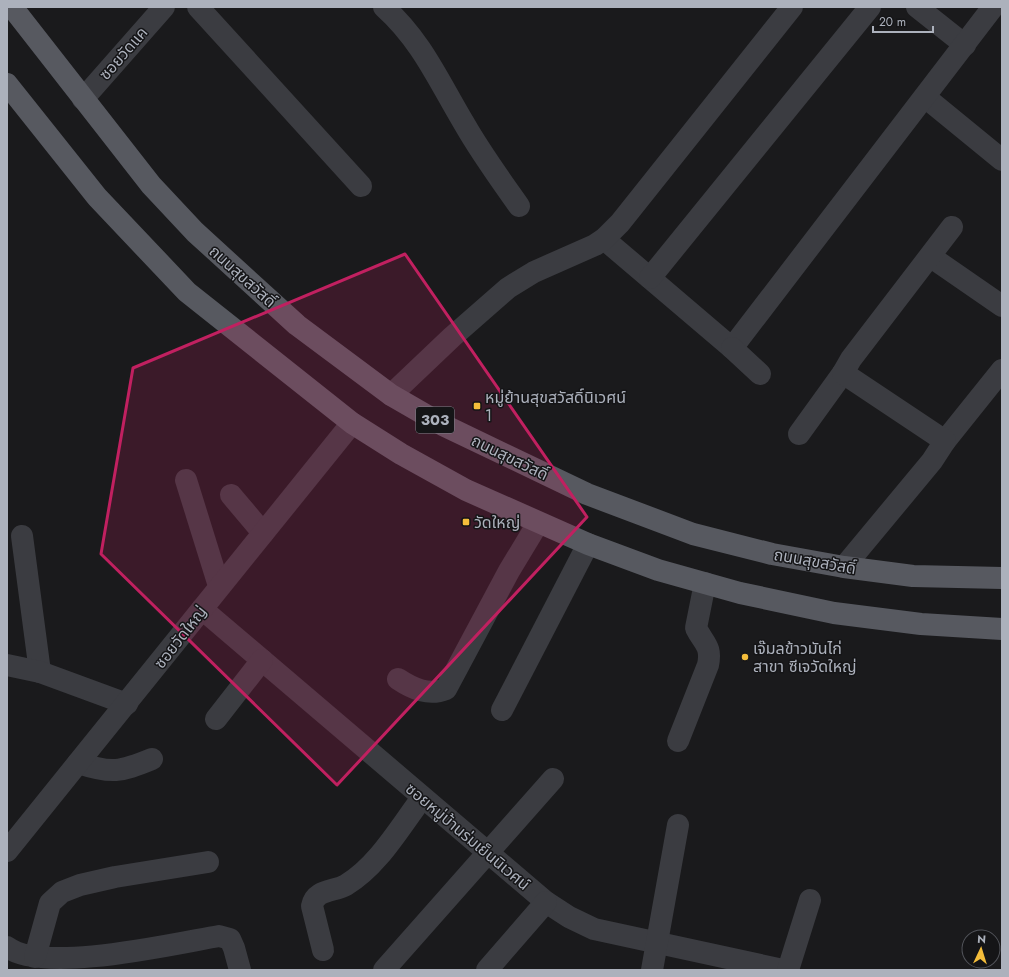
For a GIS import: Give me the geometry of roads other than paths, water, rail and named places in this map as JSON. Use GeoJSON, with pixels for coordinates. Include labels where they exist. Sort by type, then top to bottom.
{"type":"FeatureCollection","features":[{"type":"Feature","properties":{"kind":"main road","name":"ถนนสุขสวัสดิ์"},"geometry":{"type":"LineString","coordinates":[[12,7],[151,185],[195,232],[297,325],[391,395],[443,425],[587,494],[693,534],[772,554],[844,567],[913,576],[1002,578]]}},
{"type":"Feature","properties":{"kind":"main road"},"geometry":{"type":"LineString","coordinates":[[8,88],[97,196],[187,292],[352,423],[401,454],[466,490],[588,544],[658,570],[740,593],[834,613],[921,624],[1002,629]]}},
{"type":"Feature","properties":{"kind":"street","name":"ซอยวัดแค"},"geometry":{"type":"LineString","coordinates":[[83,99],[164,7]]}},
{"type":"Feature","properties":{"kind":"street"},"geometry":{"type":"LineString","coordinates":[[198,7],[361,186]]}},
{"type":"Feature","properties":{"kind":"street"},"geometry":{"type":"LineString","coordinates":[[384,7],[414,38],[436,71],[485,158],[519,206]]}},
{"type":"Feature","properties":{"kind":"street"},"geometry":{"type":"LineString","coordinates":[[391,395],[452,337],[508,288],[534,272],[595,245],[604,239],[624,217],[792,7]]}},
{"type":"Feature","properties":{"kind":"street"},"geometry":{"type":"LineString","coordinates":[[650,278],[870,7]]}},
{"type":"Feature","properties":{"kind":"street"},"geometry":{"type":"LineString","coordinates":[[917,7],[965,45]]}},
{"type":"Feature","properties":{"kind":"street"},"geometry":{"type":"LineString","coordinates":[[732,348],[965,45],[994,15]]}},
{"type":"Feature","properties":{"kind":"street"},"geometry":{"type":"LineString","coordinates":[[925,97],[1002,160]]}},
{"type":"Feature","properties":{"kind":"street"},"geometry":{"type":"LineString","coordinates":[[799,434],[843,373],[851,359],[952,227]]}},
{"type":"Feature","properties":{"kind":"street"},"geometry":{"type":"LineString","coordinates":[[604,239],[732,348],[760,374]]}},
{"type":"Feature","properties":{"kind":"street"},"geometry":{"type":"LineString","coordinates":[[931,256],[1002,306]]}},
{"type":"Feature","properties":{"kind":"street"},"geometry":{"type":"LineString","coordinates":[[844,567],[932,461],[945,441],[1002,370]]}},
{"type":"Feature","properties":{"kind":"street"},"geometry":{"type":"LineString","coordinates":[[843,373],[945,441]]}},
{"type":"Feature","properties":{"kind":"street","name":"ซอยวัดใหญ่"},"geometry":{"type":"LineString","coordinates":[[7,851],[127,704],[219,586],[352,423]]}},
{"type":"Feature","properties":{"kind":"street"},"geometry":{"type":"LineString","coordinates":[[186,480],[219,586]]}},
{"type":"Feature","properties":{"kind":"street"},"geometry":{"type":"LineString","coordinates":[[231,495],[263,533]]}},
{"type":"Feature","properties":{"kind":"street"},"geometry":{"type":"LineString","coordinates":[[398,679],[411,688],[424,691],[439,692],[446,689],[510,571],[538,523]]}},
{"type":"Feature","properties":{"kind":"street"},"geometry":{"type":"LineString","coordinates":[[22,536],[40,672]]}},
{"type":"Feature","properties":{"kind":"street"},"geometry":{"type":"LineString","coordinates":[[502,710],[588,544]]}},
{"type":"Feature","properties":{"kind":"street"},"geometry":{"type":"LineString","coordinates":[[678,741],[708,665],[710,654],[708,647],[696,628],[705,583]]}},
{"type":"Feature","properties":{"kind":"street","name":"ซอยหมู่บ้านร่มเย็นนิเวศน์"},"geometry":{"type":"LineString","coordinates":[[202,609],[422,798],[546,902],[569,917],[594,930],[783,970]]}},
{"type":"Feature","properties":{"kind":"street"},"geometry":{"type":"LineString","coordinates":[[216,718],[262,660]]}},
{"type":"Feature","properties":{"kind":"street"},"geometry":{"type":"LineString","coordinates":[[7,665],[40,672],[127,704]]}},
{"type":"Feature","properties":{"kind":"street"},"geometry":{"type":"LineString","coordinates":[[78,764],[100,771],[125,770],[152,759]]}},
{"type":"Feature","properties":{"kind":"street"},"geometry":{"type":"LineString","coordinates":[[384,970],[553,779]]}},
{"type":"Feature","properties":{"kind":"street"},"geometry":{"type":"LineString","coordinates":[[323,950],[312,906],[313,899],[318,895],[345,885],[365,870],[384,849],[422,798]]}},
{"type":"Feature","properties":{"kind":"street"},"geometry":{"type":"LineString","coordinates":[[652,970],[678,825]]}},
{"type":"Feature","properties":{"kind":"street"},"geometry":{"type":"LineString","coordinates":[[35,957],[50,903],[62,892],[80,885],[115,877],[208,862]]}},
{"type":"Feature","properties":{"kind":"street"},"geometry":{"type":"LineString","coordinates":[[788,970],[810,900]]}},
{"type":"Feature","properties":{"kind":"street"},"geometry":{"type":"LineString","coordinates":[[487,970],[546,902]]}},
{"type":"Feature","properties":{"kind":"street"},"geometry":{"type":"LineString","coordinates":[[7,947],[27,956],[105,963],[219,936],[230,939],[240,970]]}},
{"type":"Feature","properties":{"kind":"place","name":"หมู่ย้านสุขสวัสดิ์นิเวศน์ 1"},"geometry":{"type":"Point","coordinates":[477,406]}},
{"type":"Feature","properties":{"kind":"place","name":"วัดใหญ่"},"geometry":{"type":"Point","coordinates":[466,522]}},
{"type":"Feature","properties":{"kind":"place","name":"เจ๊มลข้าวมันไก่ สาขา ซีเจวัดใหญ่"},"geometry":{"type":"Point","coordinates":[745,657]}}]}
